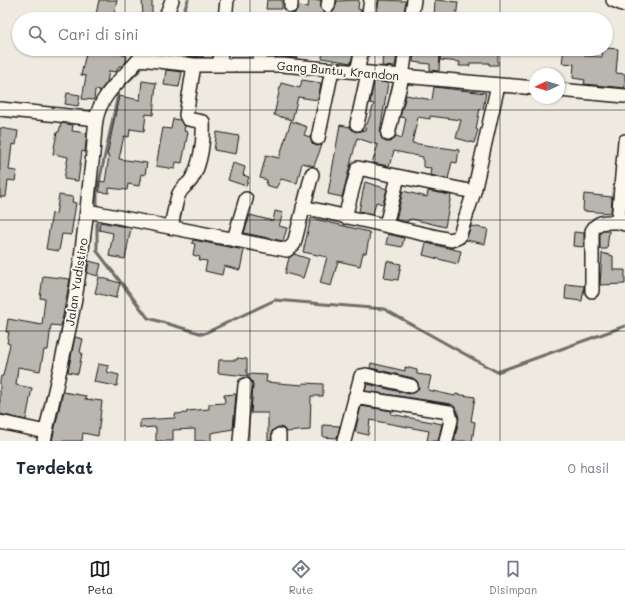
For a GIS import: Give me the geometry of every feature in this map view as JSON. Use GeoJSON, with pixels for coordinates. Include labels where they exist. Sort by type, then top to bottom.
{"type":"FeatureCollection","features":[{"type":"Feature","properties":{"kind":"street"},"geometry":{"type":"LineString","coordinates":[[168,12],[172,0]]}},
{"type":"Feature","properties":{"kind":"street"},"geometry":{"type":"LineString","coordinates":[[226,12],[227,0]]}},
{"type":"Feature","properties":{"kind":"street"},"geometry":{"type":"LineString","coordinates":[[369,12],[371,0]]}},
{"type":"Feature","properties":{"kind":"street"},"geometry":{"type":"LineString","coordinates":[[412,12],[414,0]]}},
{"type":"Feature","properties":{"kind":"street"},"geometry":{"type":"LineString","coordinates":[[613,0],[625,5]]}},
{"type":"Feature","properties":{"kind":"street","name":"Jalan Yudistiro"},"geometry":{"type":"LineString","coordinates":[[45,437],[69,331],[87,211],[96,120],[104,100],[114,86],[141,56]]}},
{"type":"Feature","properties":{"kind":"street","name":"Gang Buntu, Krandon"},"geometry":{"type":"LineString","coordinates":[[153,56],[194,64],[259,65],[362,72],[529,88]]}},
{"type":"Feature","properties":{"kind":"street"},"geometry":{"type":"LineString","coordinates":[[220,65],[221,56]]}},
{"type":"Feature","properties":{"kind":"street"},"geometry":{"type":"LineString","coordinates":[[259,65],[260,56]]}},
{"type":"Feature","properties":{"kind":"street"},"geometry":{"type":"LineString","coordinates":[[357,124],[362,56]]}},
{"type":"Feature","properties":{"kind":"street"},"geometry":{"type":"LineString","coordinates":[[388,134],[402,76],[405,56]]}},
{"type":"Feature","properties":{"kind":"street"},"geometry":{"type":"LineString","coordinates":[[171,227],[178,196],[183,186],[191,181],[197,168],[204,130],[203,122],[188,119],[186,115],[194,64]]}},
{"type":"Feature","properties":{"kind":"street"},"geometry":{"type":"LineString","coordinates":[[318,138],[332,70]]}},
{"type":"Feature","properties":{"kind":"street"},"geometry":{"type":"LineString","coordinates":[[303,207],[454,240],[459,237],[474,192],[498,85]]}},
{"type":"Feature","properties":{"kind":"street"},"geometry":{"type":"LineString","coordinates":[[565,91],[625,96]]}},
{"type":"Feature","properties":{"kind":"street"},"geometry":{"type":"LineString","coordinates":[[0,109],[96,120]]}},
{"type":"Feature","properties":{"kind":"street"},"geometry":{"type":"LineString","coordinates":[[592,291],[592,231],[595,225],[601,222],[622,223],[619,199],[625,141]]}},
{"type":"Feature","properties":{"kind":"street"},"geometry":{"type":"LineString","coordinates":[[345,216],[357,168],[474,192]]}},
{"type":"Feature","properties":{"kind":"street"},"geometry":{"type":"LineString","coordinates":[[87,211],[234,239],[285,251],[289,250],[294,244],[312,174]]}},
{"type":"Feature","properties":{"kind":"street"},"geometry":{"type":"LineString","coordinates":[[386,226],[398,177]]}},
{"type":"Feature","properties":{"kind":"street"},"geometry":{"type":"LineString","coordinates":[[234,239],[246,199]]}},
{"type":"Feature","properties":{"kind":"street"},"geometry":{"type":"LineString","coordinates":[[344,441],[354,397],[361,376],[363,375],[411,386]]}},
{"type":"Feature","properties":{"kind":"street"},"geometry":{"type":"LineString","coordinates":[[240,441],[245,385]]}},
{"type":"Feature","properties":{"kind":"street"},"geometry":{"type":"LineString","coordinates":[[354,397],[449,412],[451,420],[446,441]]}},
{"type":"Feature","properties":{"kind":"street"},"geometry":{"type":"LineString","coordinates":[[0,422],[45,437]]}},
{"type":"Feature","properties":{"kind":"building"},"geometry":{"type":"Polygon","coordinates":[[[99,0],[117,0],[114,12],[96,12],[99,0]]]}},
{"type":"Feature","properties":{"kind":"building"},"geometry":{"type":"Polygon","coordinates":[[[142,0],[152,0],[152,12],[143,12],[142,0]]]}},
{"type":"Feature","properties":{"kind":"building"},"geometry":{"type":"Polygon","coordinates":[[[267,0],[282,0],[282,9],[266,9],[267,0]]]}},
{"type":"Feature","properties":{"kind":"building"},"geometry":{"type":"Polygon","coordinates":[[[309,0],[321,0],[321,9],[325,12],[296,12],[299,6],[308,7],[309,0]]]}},
{"type":"Feature","properties":{"kind":"building"},"geometry":{"type":"Polygon","coordinates":[[[359,0],[358,9],[361,10],[361,12],[332,12],[334,11],[337,1],[359,0]]]}},
{"type":"Feature","properties":{"kind":"building"},"geometry":{"type":"Polygon","coordinates":[[[379,0],[406,1],[404,12],[377,12],[379,0]]]}},
{"type":"Feature","properties":{"kind":"building"},"geometry":{"type":"Polygon","coordinates":[[[435,0],[458,2],[457,12],[434,12],[435,0]]]}},
{"type":"Feature","properties":{"kind":"building"},"geometry":{"type":"Polygon","coordinates":[[[613,49],[618,49],[616,73],[625,74],[625,88],[584,84],[585,80],[573,78],[574,64],[562,63],[563,56],[613,56],[613,49]]]}},
{"type":"Feature","properties":{"kind":"building"},"geometry":{"type":"Polygon","coordinates":[[[85,56],[127,56],[126,62],[122,66],[119,66],[116,72],[109,71],[107,82],[100,91],[95,90],[94,100],[82,99],[86,76],[81,75],[85,56]]]}},
{"type":"Feature","properties":{"kind":"building"},"geometry":{"type":"Polygon","coordinates":[[[281,56],[297,56],[297,58],[281,56]]]}},
{"type":"Feature","properties":{"kind":"building"},"geometry":{"type":"Polygon","coordinates":[[[322,56],[352,56],[351,63],[322,58],[322,56]]]}},
{"type":"Feature","properties":{"kind":"building"},"geometry":{"type":"Polygon","coordinates":[[[383,56],[397,56],[395,67],[382,66],[383,56]]]}},
{"type":"Feature","properties":{"kind":"building"},"geometry":{"type":"Polygon","coordinates":[[[414,56],[440,56],[439,71],[430,70],[430,64],[413,62],[414,56]]]}},
{"type":"Feature","properties":{"kind":"building"},"geometry":{"type":"Polygon","coordinates":[[[440,56],[498,56],[498,65],[489,65],[489,63],[470,63],[470,66],[459,66],[460,62],[440,60],[440,56]]]}},
{"type":"Feature","properties":{"kind":"building"},"geometry":{"type":"Polygon","coordinates":[[[166,70],[182,72],[179,87],[164,85],[166,70]]]}},
{"type":"Feature","properties":{"kind":"building"},"geometry":{"type":"Polygon","coordinates":[[[302,80],[321,83],[318,100],[298,97],[292,120],[274,115],[281,83],[300,88],[302,80]]]}},
{"type":"Feature","properties":{"kind":"building"},"geometry":{"type":"Polygon","coordinates":[[[142,81],[156,83],[153,115],[146,114],[144,131],[130,129],[129,137],[124,136],[119,159],[147,163],[145,175],[141,174],[139,186],[128,184],[127,190],[109,188],[109,193],[99,192],[100,181],[105,182],[109,156],[107,156],[119,96],[140,100],[142,81]]]}},
{"type":"Feature","properties":{"kind":"building"},"geometry":{"type":"Polygon","coordinates":[[[374,81],[388,83],[380,132],[382,139],[386,142],[391,142],[396,136],[402,138],[406,118],[400,117],[406,95],[432,100],[434,87],[486,93],[483,109],[480,108],[476,129],[478,130],[474,143],[456,138],[461,120],[430,116],[430,119],[418,117],[412,143],[459,150],[457,163],[452,162],[448,179],[430,175],[431,168],[423,167],[423,157],[394,151],[389,166],[372,163],[378,145],[357,138],[342,197],[328,194],[340,125],[350,127],[355,132],[365,130],[374,104],[370,103],[374,81]]]}},
{"type":"Feature","properties":{"kind":"building"},"geometry":{"type":"Polygon","coordinates":[[[67,93],[80,95],[78,106],[65,104],[67,93]]]}},
{"type":"Feature","properties":{"kind":"building"},"geometry":{"type":"Polygon","coordinates":[[[173,119],[180,120],[185,126],[184,131],[188,132],[182,163],[176,162],[175,169],[156,166],[163,128],[171,129],[173,119]]]}},
{"type":"Feature","properties":{"kind":"building"},"geometry":{"type":"Polygon","coordinates":[[[291,121],[307,127],[304,135],[310,137],[313,144],[317,146],[322,145],[314,166],[302,163],[297,183],[281,179],[276,188],[266,185],[267,180],[260,178],[266,155],[279,158],[291,121]]]}},
{"type":"Feature","properties":{"kind":"building"},"geometry":{"type":"Polygon","coordinates":[[[61,123],[73,125],[72,131],[87,133],[85,152],[82,151],[78,181],[64,179],[68,157],[53,154],[57,132],[59,132],[61,123]]]}},
{"type":"Feature","properties":{"kind":"building"},"geometry":{"type":"Polygon","coordinates":[[[0,128],[18,131],[16,145],[12,144],[9,170],[17,171],[15,181],[8,180],[6,197],[0,197],[0,128]]]}},
{"type":"Feature","properties":{"kind":"building"},"geometry":{"type":"Polygon","coordinates":[[[217,132],[239,136],[236,154],[214,150],[217,132]]]}},
{"type":"Feature","properties":{"kind":"building"},"geometry":{"type":"Polygon","coordinates":[[[233,163],[245,167],[243,175],[249,177],[246,186],[228,180],[233,163]]]}},
{"type":"Feature","properties":{"kind":"building"},"geometry":{"type":"Polygon","coordinates":[[[365,182],[387,189],[383,204],[376,202],[373,214],[359,211],[365,182]]]}},
{"type":"Feature","properties":{"kind":"building"},"geometry":{"type":"Polygon","coordinates":[[[403,191],[427,197],[428,191],[451,195],[445,227],[412,219],[408,220],[407,222],[396,220],[403,191]]]}},
{"type":"Feature","properties":{"kind":"building"},"geometry":{"type":"Polygon","coordinates":[[[584,194],[612,197],[611,213],[583,211],[584,194]]]}},
{"type":"Feature","properties":{"kind":"building"},"geometry":{"type":"Polygon","coordinates":[[[59,195],[73,197],[72,202],[76,203],[71,235],[62,234],[59,251],[46,249],[52,213],[56,214],[59,195]]]}},
{"type":"Feature","properties":{"kind":"building"},"geometry":{"type":"Polygon","coordinates":[[[275,211],[283,213],[279,226],[287,228],[283,241],[244,233],[250,215],[273,221],[275,211]]]}},
{"type":"Feature","properties":{"kind":"building"},"geometry":{"type":"Polygon","coordinates":[[[311,218],[369,232],[370,234],[366,253],[363,253],[360,266],[338,261],[331,286],[320,283],[327,257],[303,252],[311,218]]]}},
{"type":"Feature","properties":{"kind":"building"},"geometry":{"type":"Polygon","coordinates":[[[100,222],[131,228],[125,259],[109,256],[113,233],[99,230],[100,222]]]}},
{"type":"Feature","properties":{"kind":"building"},"geometry":{"type":"Polygon","coordinates":[[[471,226],[488,229],[485,244],[466,240],[471,226]]]}},
{"type":"Feature","properties":{"kind":"building"},"geometry":{"type":"Polygon","coordinates":[[[603,231],[609,231],[607,249],[600,249],[600,233],[603,231]]]}},
{"type":"Feature","properties":{"kind":"building"},"geometry":{"type":"Polygon","coordinates":[[[574,232],[584,233],[584,247],[573,246],[574,232]]]}},
{"type":"Feature","properties":{"kind":"building"},"geometry":{"type":"Polygon","coordinates":[[[388,234],[404,238],[402,247],[386,244],[388,234]]]}},
{"type":"Feature","properties":{"kind":"building"},"geometry":{"type":"Polygon","coordinates":[[[193,240],[244,250],[240,270],[224,266],[222,275],[205,271],[207,261],[199,260],[200,257],[193,255],[195,244],[192,243],[193,240]]]}},
{"type":"Feature","properties":{"kind":"building"},"geometry":{"type":"Polygon","coordinates":[[[426,243],[461,251],[458,264],[423,255],[426,243]]]}},
{"type":"Feature","properties":{"kind":"building"},"geometry":{"type":"Polygon","coordinates":[[[602,253],[613,256],[613,270],[625,270],[625,284],[600,285],[602,253]]]}},
{"type":"Feature","properties":{"kind":"building"},"geometry":{"type":"Polygon","coordinates":[[[294,254],[309,259],[303,278],[285,273],[289,258],[294,254]]]}},
{"type":"Feature","properties":{"kind":"building"},"geometry":{"type":"Polygon","coordinates":[[[89,261],[101,264],[98,276],[87,273],[89,261]]]}},
{"type":"Feature","properties":{"kind":"building"},"geometry":{"type":"Polygon","coordinates":[[[387,261],[401,264],[398,280],[384,278],[387,261]]]}},
{"type":"Feature","properties":{"kind":"building"},"geometry":{"type":"Polygon","coordinates":[[[43,276],[70,279],[61,326],[51,325],[48,350],[44,350],[40,371],[18,367],[16,385],[32,388],[26,420],[0,414],[0,381],[1,376],[3,376],[10,344],[7,343],[9,332],[6,332],[8,319],[42,325],[45,299],[40,298],[43,276]]]}},
{"type":"Feature","properties":{"kind":"building"},"geometry":{"type":"Polygon","coordinates":[[[99,277],[120,283],[116,298],[95,293],[99,277]]]}},
{"type":"Feature","properties":{"kind":"building"},"geometry":{"type":"Polygon","coordinates":[[[566,284],[584,286],[582,301],[565,299],[566,284]]]}},
{"type":"Feature","properties":{"kind":"building"},"geometry":{"type":"Polygon","coordinates":[[[75,337],[83,339],[78,374],[68,372],[75,337]]]}},
{"type":"Feature","properties":{"kind":"building"},"geometry":{"type":"Polygon","coordinates":[[[237,358],[247,359],[247,376],[218,373],[219,360],[237,360],[237,358]]]}},
{"type":"Feature","properties":{"kind":"building"},"geometry":{"type":"Polygon","coordinates":[[[371,363],[405,371],[405,367],[417,370],[417,374],[431,376],[428,390],[455,396],[456,394],[475,397],[471,421],[475,422],[472,441],[454,441],[459,418],[457,410],[451,404],[365,391],[367,384],[409,394],[416,392],[419,388],[417,381],[413,378],[370,368],[371,363]]]}},
{"type":"Feature","properties":{"kind":"building"},"geometry":{"type":"Polygon","coordinates":[[[98,364],[109,366],[107,372],[119,375],[117,386],[94,382],[98,364]]]}},
{"type":"Feature","properties":{"kind":"building"},"geometry":{"type":"Polygon","coordinates":[[[248,374],[267,375],[266,382],[303,385],[303,383],[323,384],[323,396],[311,396],[310,430],[286,432],[283,428],[279,427],[272,431],[271,441],[268,441],[268,413],[251,413],[253,385],[252,381],[248,378],[248,374]]]}},
{"type":"Feature","properties":{"kind":"building"},"geometry":{"type":"Polygon","coordinates":[[[63,392],[86,396],[85,399],[102,401],[98,436],[83,433],[82,441],[52,441],[63,392]]]}},
{"type":"Feature","properties":{"kind":"building"},"geometry":{"type":"Polygon","coordinates":[[[236,394],[233,429],[211,433],[211,441],[195,441],[195,429],[173,430],[173,441],[156,441],[156,427],[140,428],[140,420],[175,418],[175,414],[187,413],[187,411],[209,409],[209,404],[225,403],[224,395],[236,394]]]}},
{"type":"Feature","properties":{"kind":"building"},"geometry":{"type":"Polygon","coordinates":[[[361,406],[392,411],[391,414],[442,424],[438,441],[427,441],[429,431],[370,420],[368,435],[355,432],[361,406]]]}},
{"type":"Feature","properties":{"kind":"building"},"geometry":{"type":"Polygon","coordinates":[[[323,425],[340,426],[337,438],[323,437],[323,425]]]}},
{"type":"Feature","properties":{"kind":"waterway"},"geometry":{"type":"LineString","coordinates":[[184,12],[188,0]]}},
{"type":"Feature","properties":{"kind":"waterway"},"geometry":{"type":"LineString","coordinates":[[97,204],[97,192],[119,90],[141,69]]}},
{"type":"Feature","properties":{"kind":"waterway"},"geometry":{"type":"LineString","coordinates":[[97,223],[97,251],[148,318],[203,334],[275,300],[384,309],[497,372],[625,326]]}}]}
